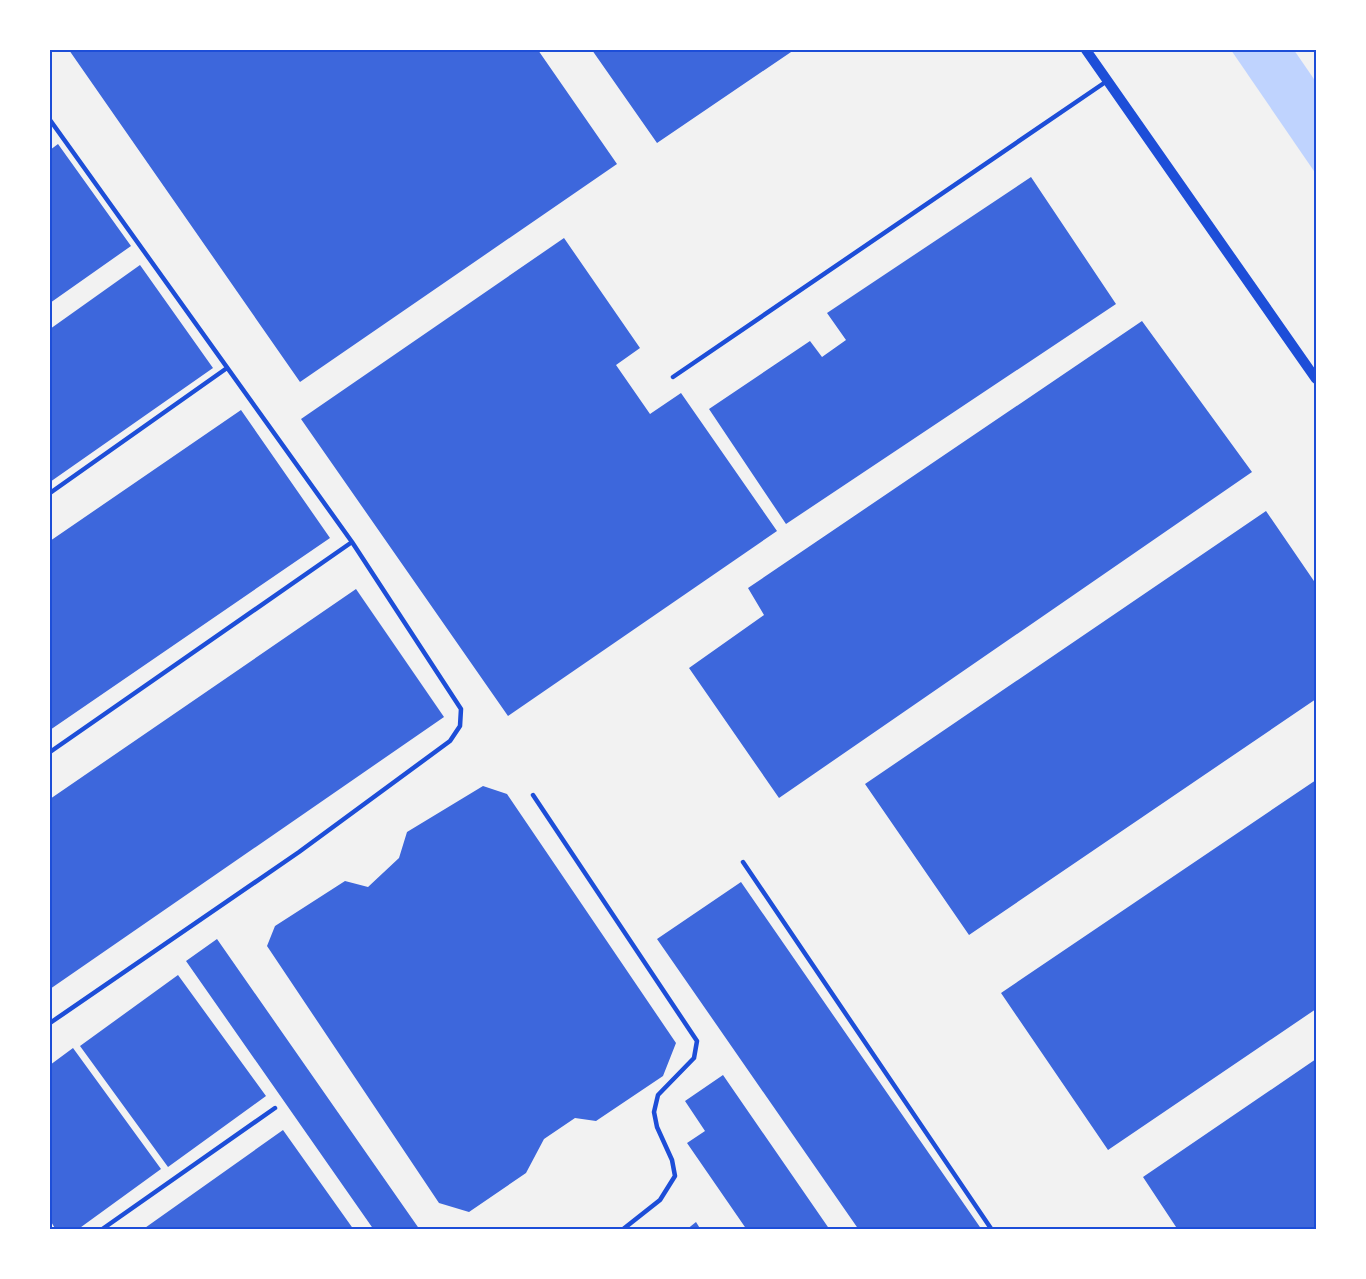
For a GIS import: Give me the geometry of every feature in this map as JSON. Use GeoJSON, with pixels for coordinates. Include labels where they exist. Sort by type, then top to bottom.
{"type":"FeatureCollection","features":[{"type":"Feature","properties":{"kind":"street"},"geometry":{"type":"LineString","coordinates":[[1086,50],[1317,379]]}},
{"type":"Feature","properties":{"kind":"lane"},"geometry":{"type":"LineString","coordinates":[[673,377],[1108,80]]}},
{"type":"Feature","properties":{"kind":"lane"},"geometry":{"type":"LineString","coordinates":[[50,120],[352,542],[461,709],[460,726],[450,741],[299,852],[50,1023]]}},
{"type":"Feature","properties":{"kind":"lane"},"geometry":{"type":"LineString","coordinates":[[50,493],[227,368]]}},
{"type":"Feature","properties":{"kind":"lane"},"geometry":{"type":"LineString","coordinates":[[50,752],[352,542]]}},
{"type":"Feature","properties":{"kind":"lane"},"geometry":{"type":"LineString","coordinates":[[533,795],[698,1041],[694,1058],[658,1095],[654,1113],[657,1127],[672,1160],[675,1176],[660,1200],[622,1230]]}},
{"type":"Feature","properties":{"kind":"lane"},"geometry":{"type":"LineString","coordinates":[[743,862],[992,1230]]}},
{"type":"Feature","properties":{"kind":"lane"},"geometry":{"type":"LineString","coordinates":[[101,1230],[275,1108]]}},
{"type":"Feature","properties":{"kind":"water"},"geometry":{"type":"Polygon","coordinates":[[[1231,50],[1294,50],[1316,82],[1316,174],[1231,50]]]}},
{"type":"Feature","properties":{"kind":"building"},"geometry":{"type":"Polygon","coordinates":[[[69,50],[538,50],[617,164],[300,382],[69,50]]]}},
{"type":"Feature","properties":{"kind":"building"},"geometry":{"type":"Polygon","coordinates":[[[592,50],[794,50],[657,143],[592,50]]]}},
{"type":"Feature","properties":{"kind":"building"},"geometry":{"type":"Polygon","coordinates":[[[58,144],[131,246],[50,303],[50,150],[58,144]]]}},
{"type":"Feature","properties":{"kind":"building"},"geometry":{"type":"Polygon","coordinates":[[[1031,177],[1116,304],[786,524],[709,409],[810,341],[822,357],[846,340],[827,313],[1031,177]]]}},
{"type":"Feature","properties":{"kind":"building"},"geometry":{"type":"Polygon","coordinates":[[[564,238],[640,348],[616,365],[650,414],[681,393],[777,531],[508,716],[301,419],[564,238]]]}},
{"type":"Feature","properties":{"kind":"building"},"geometry":{"type":"Polygon","coordinates":[[[140,265],[213,368],[50,482],[50,329],[140,265]]]}},
{"type":"Feature","properties":{"kind":"building"},"geometry":{"type":"Polygon","coordinates":[[[1142,321],[1252,472],[779,798],[689,668],[764,615],[748,588],[1142,321]]]}},
{"type":"Feature","properties":{"kind":"building"},"geometry":{"type":"Polygon","coordinates":[[[241,410],[330,538],[50,730],[50,541],[241,410]]]}},
{"type":"Feature","properties":{"kind":"building"},"geometry":{"type":"Polygon","coordinates":[[[1266,511],[1316,584],[1316,699],[969,935],[865,784],[1266,511]]]}},
{"type":"Feature","properties":{"kind":"building"},"geometry":{"type":"Polygon","coordinates":[[[356,589],[444,717],[50,989],[50,799],[356,589]]]}},
{"type":"Feature","properties":{"kind":"building"},"geometry":{"type":"Polygon","coordinates":[[[1316,780],[1316,1009],[1108,1150],[1001,993],[1316,780]]]}},
{"type":"Feature","properties":{"kind":"building"},"geometry":{"type":"Polygon","coordinates":[[[483,786],[507,794],[676,1043],[663,1076],[596,1121],[575,1118],[544,1139],[526,1173],[469,1212],[439,1203],[267,946],[275,926],[345,881],[368,887],[399,858],[407,832],[483,786]]]}},
{"type":"Feature","properties":{"kind":"building"},"geometry":{"type":"Polygon","coordinates":[[[741,882],[982,1230],[859,1230],[657,939],[741,882]]]}},
{"type":"Feature","properties":{"kind":"building"},"geometry":{"type":"Polygon","coordinates":[[[217,939],[420,1230],[374,1230],[186,961],[217,939]]]}},
{"type":"Feature","properties":{"kind":"building"},"geometry":{"type":"Polygon","coordinates":[[[178,975],[266,1096],[168,1167],[80,1046],[178,975]]]}},
{"type":"Feature","properties":{"kind":"building"},"geometry":{"type":"Polygon","coordinates":[[[73,1048],[161,1169],[77,1230],[56,1230],[50,1220],[50,1065],[73,1048]]]}},
{"type":"Feature","properties":{"kind":"building"},"geometry":{"type":"Polygon","coordinates":[[[1316,1059],[1316,1230],[1178,1230],[1143,1177],[1316,1059]]]}},
{"type":"Feature","properties":{"kind":"building"},"geometry":{"type":"Polygon","coordinates":[[[723,1075],[830,1230],[747,1230],[687,1143],[705,1131],[685,1101],[723,1075]]]}},
{"type":"Feature","properties":{"kind":"building"},"geometry":{"type":"Polygon","coordinates":[[[283,1130],[354,1230],[142,1230],[283,1130]]]}},
{"type":"Feature","properties":{"kind":"building"},"geometry":{"type":"Polygon","coordinates":[[[696,1222],[701,1230],[686,1230],[696,1222]]]}}]}
